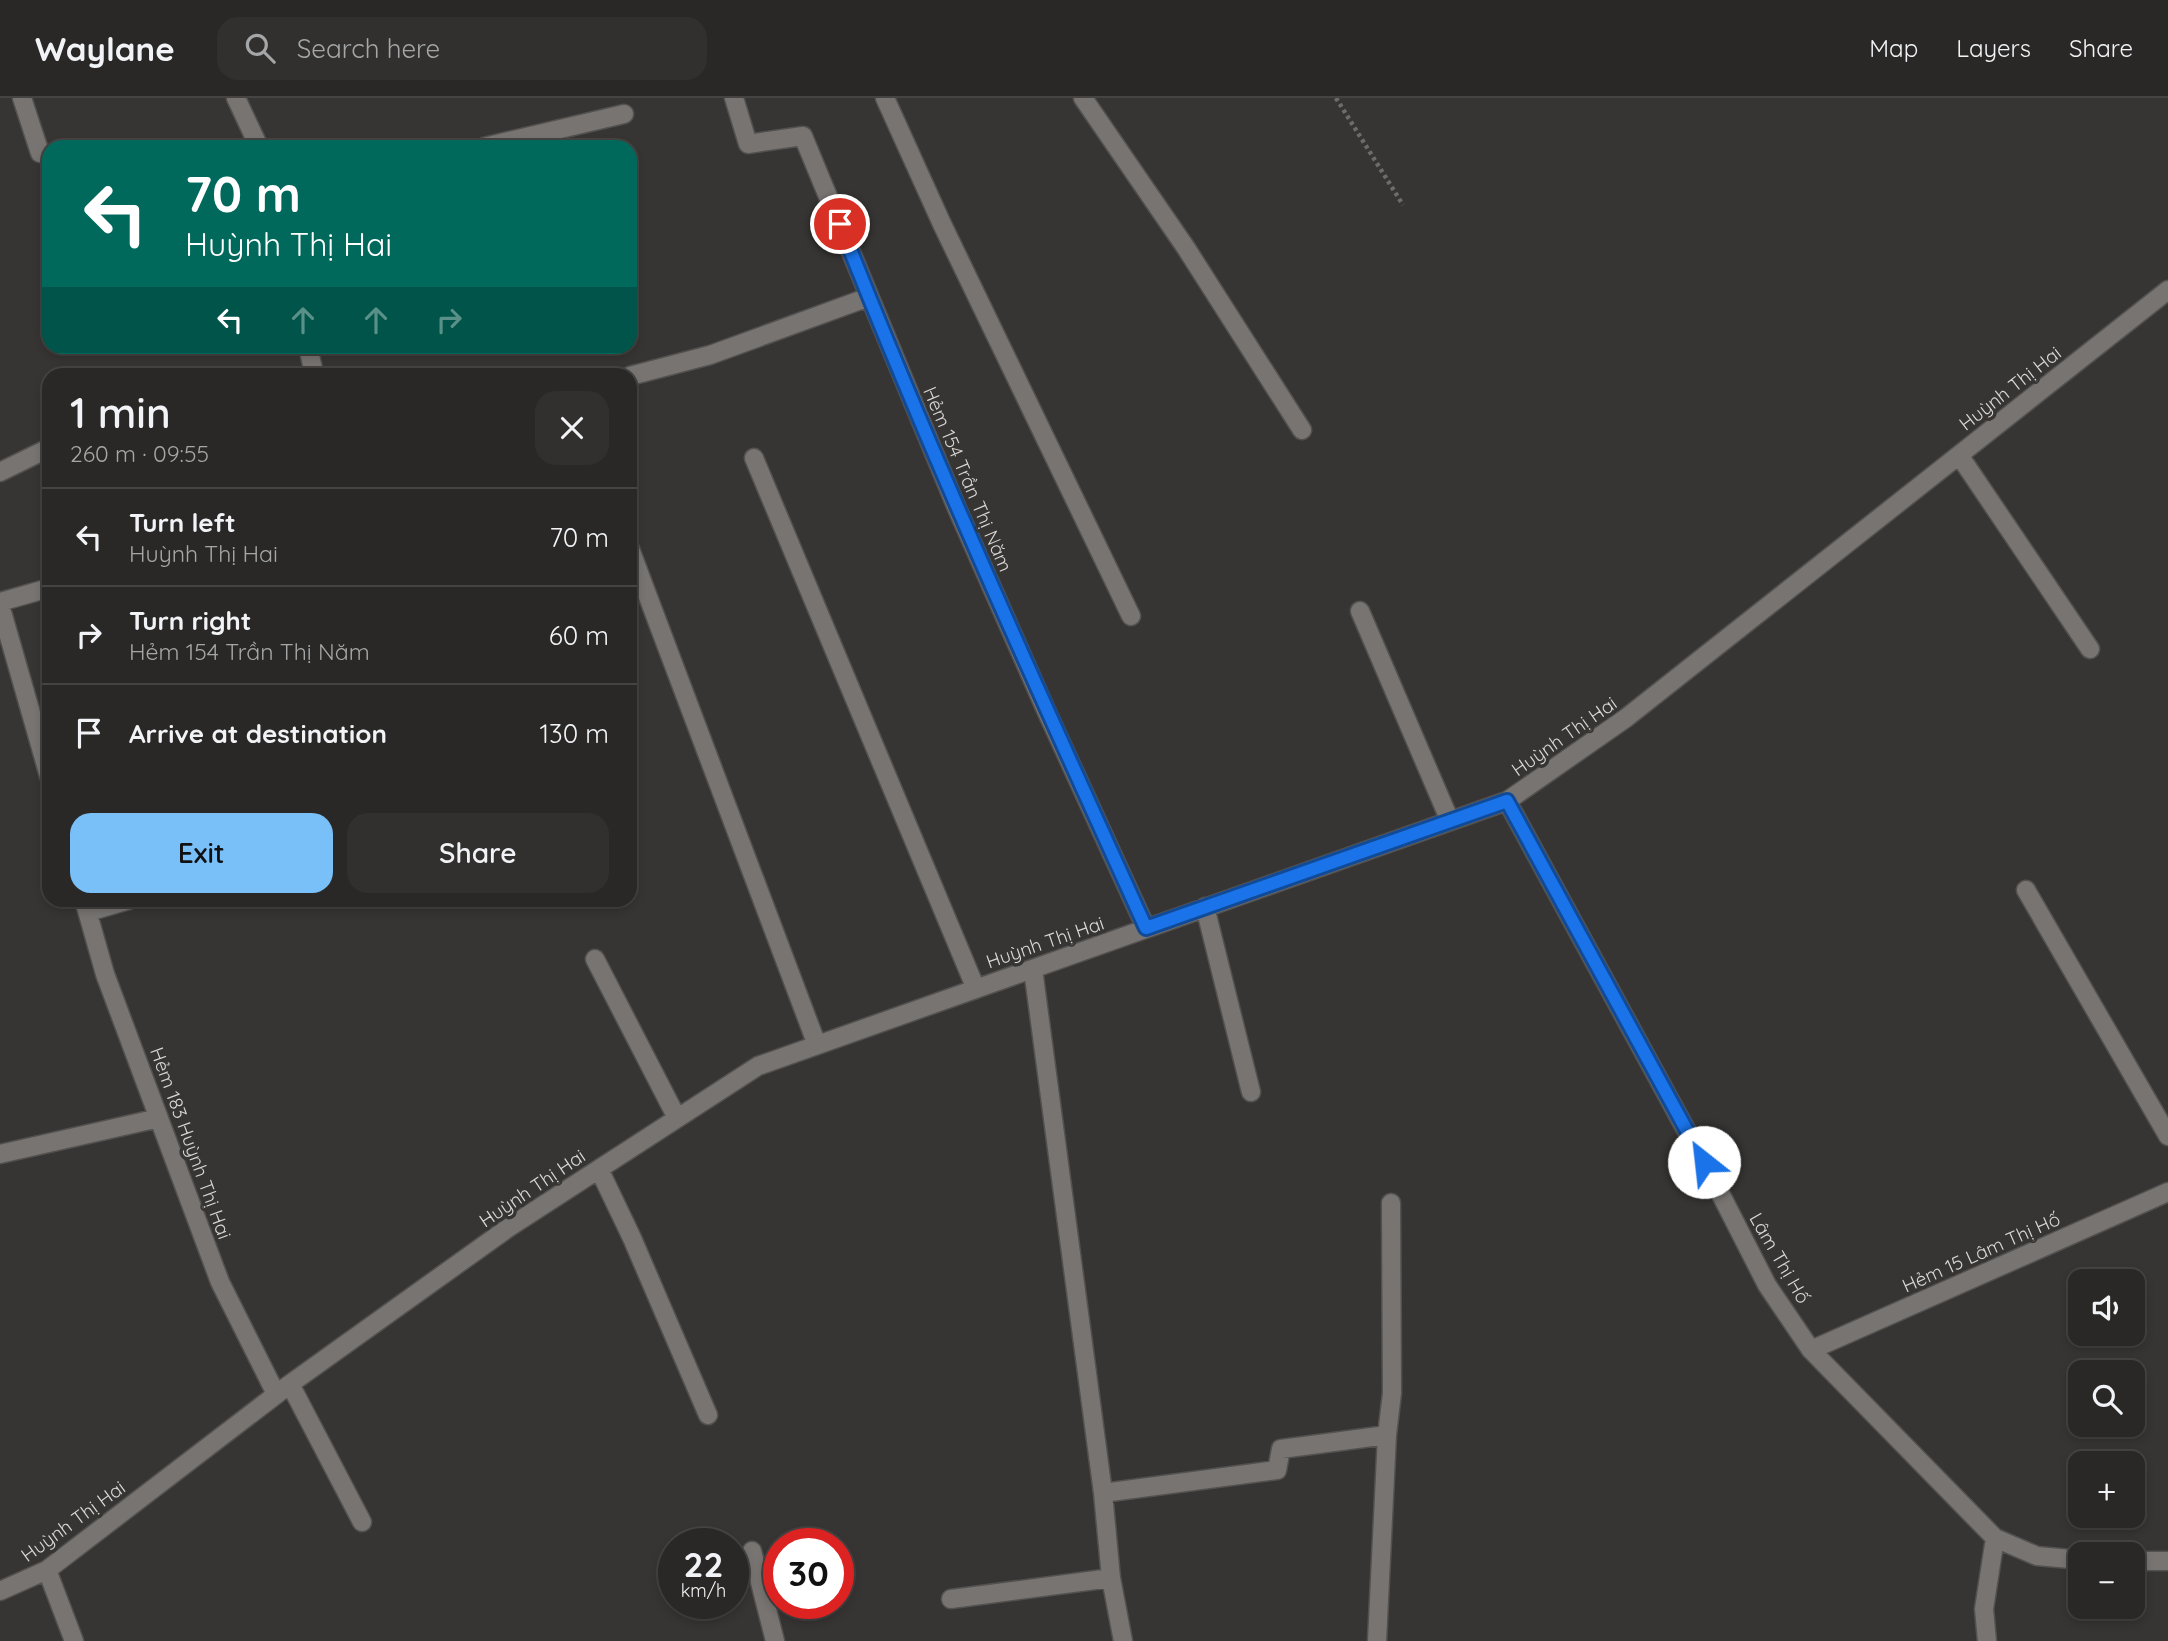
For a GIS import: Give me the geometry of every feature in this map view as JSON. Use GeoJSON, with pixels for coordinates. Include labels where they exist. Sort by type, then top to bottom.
{"type":"FeatureCollection","features":[{"type":"Feature","properties":{"kind":"street"},"geometry":{"type":"LineString","coordinates":[[22,98],[40,153]]}},
{"type":"Feature","properties":{"kind":"street"},"geometry":{"type":"LineString","coordinates":[[236,98],[256,140]]}},
{"type":"Feature","properties":{"kind":"street","name":"Hẻm 154 Trần Thị Năm"},"geometry":{"type":"LineString","coordinates":[[734,98],[748,144],[803,136],[956,506],[1146,928]]}},
{"type":"Feature","properties":{"kind":"street"},"geometry":{"type":"LineString","coordinates":[[884,98],[1131,616]]}},
{"type":"Feature","properties":{"kind":"street"},"geometry":{"type":"LineString","coordinates":[[1083,98],[1186,248],[1302,430]]}},
{"type":"Feature","properties":{"kind":"street"},"geometry":{"type":"LineString","coordinates":[[514,140],[624,114]]}},
{"type":"Feature","properties":{"kind":"street","name":"Huỳnh Thị Hai"},"geometry":{"type":"LineString","coordinates":[[0,1591],[47,1570],[283,1389],[508,1228],[758,1066],[1507,801],[1626,718],[2168,290]]}},
{"type":"Feature","properties":{"kind":"street"},"geometry":{"type":"LineString","coordinates":[[637,374],[709,355],[869,297]]}},
{"type":"Feature","properties":{"kind":"street"},"geometry":{"type":"LineString","coordinates":[[0,472],[42,452]]}},
{"type":"Feature","properties":{"kind":"street"},"geometry":{"type":"LineString","coordinates":[[1959,455],[2090,649]]}},
{"type":"Feature","properties":{"kind":"street"},"geometry":{"type":"LineString","coordinates":[[754,458],[976,989]]}},
{"type":"Feature","properties":{"kind":"street"},"geometry":{"type":"LineString","coordinates":[[637,568],[817,1045]]}},
{"type":"Feature","properties":{"kind":"street"},"geometry":{"type":"LineString","coordinates":[[42,590],[0,603],[42,751]]}},
{"type":"Feature","properties":{"kind":"street"},"geometry":{"type":"LineString","coordinates":[[1360,611],[1450,821]]}},
{"type":"Feature","properties":{"kind":"street","name":"Lâm Thị Hố"},"geometry":{"type":"LineString","coordinates":[[1507,801],[1768,1285],[1811,1350],[1995,1538],[2037,1556],[2068,1559]]}},
{"type":"Feature","properties":{"kind":"street"},"geometry":{"type":"LineString","coordinates":[[2026,890],[2168,1136]]}},
{"type":"Feature","properties":{"kind":"street","name":"Hẻm 183 Huỳnh Thị Hai"},"geometry":{"type":"LineString","coordinates":[[86,907],[105,974],[220,1282],[362,1522]]}},
{"type":"Feature","properties":{"kind":"street"},"geometry":{"type":"LineString","coordinates":[[1205,907],[1251,1092]]}},
{"type":"Feature","properties":{"kind":"street"},"geometry":{"type":"LineString","coordinates":[[595,959],[677,1118]]}},
{"type":"Feature","properties":{"kind":"street"},"geometry":{"type":"LineString","coordinates":[[1033,969],[1103,1493],[1111,1578],[1123,1641]]}},
{"type":"Feature","properties":{"kind":"street"},"geometry":{"type":"LineString","coordinates":[[0,1154],[159,1118]]}},
{"type":"Feature","properties":{"kind":"street"},"geometry":{"type":"LineString","coordinates":[[599,1169],[632,1238],[708,1415]]}},
{"type":"Feature","properties":{"kind":"street","name":"Hẻm 15 Lâm Thị Hố"},"geometry":{"type":"LineString","coordinates":[[1811,1350],[2168,1192]]}},
{"type":"Feature","properties":{"kind":"street"},"geometry":{"type":"LineString","coordinates":[[1377,1641],[1387,1435],[1392,1393],[1391,1203]]}},
{"type":"Feature","properties":{"kind":"street"},"geometry":{"type":"LineString","coordinates":[[1103,1493],[1277,1470],[1281,1449],[1387,1435]]}},
{"type":"Feature","properties":{"kind":"street"},"geometry":{"type":"LineString","coordinates":[[1987,1641],[1984,1609],[1995,1538]]}},
{"type":"Feature","properties":{"kind":"street"},"geometry":{"type":"LineString","coordinates":[[752,1551],[775,1641]]}},
{"type":"Feature","properties":{"kind":"street"},"geometry":{"type":"LineString","coordinates":[[2145,1561],[2168,1561]]}},
{"type":"Feature","properties":{"kind":"street"},"geometry":{"type":"LineString","coordinates":[[47,1570],[74,1641]]}},
{"type":"Feature","properties":{"kind":"street"},"geometry":{"type":"LineString","coordinates":[[951,1599],[1111,1578]]}},
{"type":"Feature","properties":{"kind":"path"},"geometry":{"type":"LineString","coordinates":[[1336,98],[1403,205]]}},
{"type":"Feature","properties":{"kind":"route"},"geometry":{"type":"LineString","coordinates":[[840,224],[956,506],[1146,928],[1507,801],[1704,1162]]}}]}
